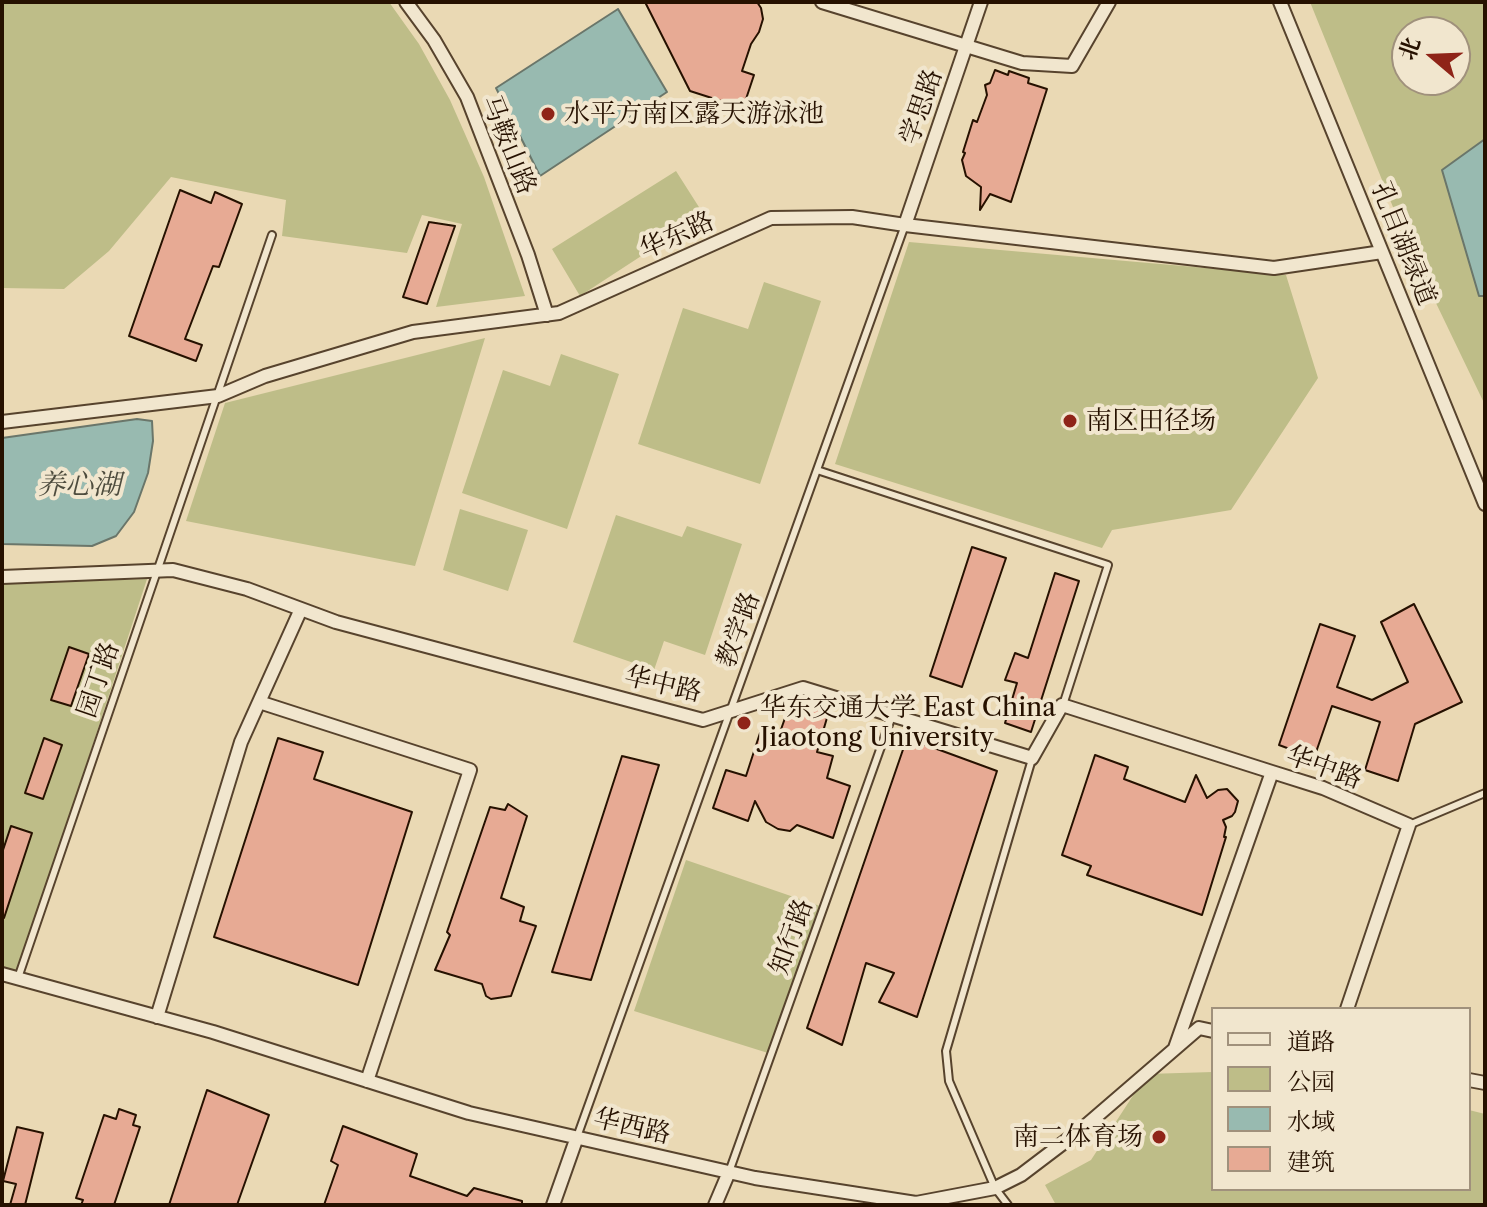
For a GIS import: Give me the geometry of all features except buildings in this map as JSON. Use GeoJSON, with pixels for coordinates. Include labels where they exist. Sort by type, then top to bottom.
{"type":"FeatureCollection","features":[{"type":"Feature","properties":{"kind":"street","name":"马鞍山路"},"geometry":{"type":"LineString","coordinates":[[406,2],[434,40],[467,97],[528,255],[547,315]]}},
{"type":"Feature","properties":{"kind":"street"},"geometry":{"type":"LineString","coordinates":[[822,2],[1022,63],[1072,66],[1109,2]]}},
{"type":"Feature","properties":{"kind":"street","name":"学思路"},"geometry":{"type":"LineString","coordinates":[[905,225],[981,2]]}},
{"type":"Feature","properties":{"kind":"street","name":"孔目湖绿道"},"geometry":{"type":"LineString","coordinates":[[1280,2],[1485,504]]}},
{"type":"Feature","properties":{"kind":"street","name":"华东路"},"geometry":{"type":"LineString","coordinates":[[2,422],[218,396],[265,376],[413,332],[559,313],[771,218],[852,217],[1274,268],[1382,252]]}},
{"type":"Feature","properties":{"kind":"street","name":"华中路"},"geometry":{"type":"LineString","coordinates":[[2,577],[173,570],[247,589],[336,622],[703,720],[803,688],[1032,758]]}},
{"type":"Feature","properties":{"kind":"street"},"geometry":{"type":"LineString","coordinates":[[157,1017],[241,742],[301,609]]}},
{"type":"Feature","properties":{"kind":"street"},"geometry":{"type":"LineString","coordinates":[[259,702],[470,770],[367,1081]]}},
{"type":"Feature","properties":{"kind":"street"},"geometry":{"type":"LineString","coordinates":[[1032,758],[1062,705]]}},
{"type":"Feature","properties":{"kind":"street","name":"华中路"},"geometry":{"type":"LineString","coordinates":[[1062,705],[1323,788],[1409,825]]}},
{"type":"Feature","properties":{"kind":"street"},"geometry":{"type":"LineString","coordinates":[[1174,1050],[1272,772]]}},
{"type":"Feature","properties":{"kind":"street"},"geometry":{"type":"LineString","coordinates":[[1348,1007],[1409,825]]}},
{"type":"Feature","properties":{"kind":"street","name":"华西路"},"geometry":{"type":"LineString","coordinates":[[2,974],[213,1032],[469,1113],[755,1178],[916,1203],[995,1188],[1021,1175],[1083,1128],[1199,1028],[1211,1031]]}},
{"type":"Feature","properties":{"kind":"street"},"geometry":{"type":"LineString","coordinates":[[553,1205],[577,1137]]}},
{"type":"Feature","properties":{"kind":"street"},"geometry":{"type":"LineString","coordinates":[[715,1205],[729,1172]]}},
{"type":"Feature","properties":{"kind":"lane","name":"教学路"},"geometry":{"type":"LineString","coordinates":[[577,1137],[905,225]]}},
{"type":"Feature","properties":{"kind":"lane","name":"园丁路"},"geometry":{"type":"LineString","coordinates":[[18,978],[272,235]]}},
{"type":"Feature","properties":{"kind":"lane"},"geometry":{"type":"LineString","coordinates":[[817,470],[1108,565],[1062,705]]}},
{"type":"Feature","properties":{"kind":"lane","name":"知行路"},"geometry":{"type":"LineString","coordinates":[[729,1172],[892,715]]}},
{"type":"Feature","properties":{"kind":"lane"},"geometry":{"type":"LineString","coordinates":[[1008,1205],[995,1188],[949,1081],[946,1051],[1032,758]]}},
{"type":"Feature","properties":{"kind":"lane"},"geometry":{"type":"LineString","coordinates":[[1409,825],[1485,793]]}},
{"type":"Feature","properties":{"kind":"green space"},"geometry":{"type":"Polygon","coordinates":[[[2,2],[389,2],[419,44],[450,100],[484,177],[525,296],[436,307],[462,224],[422,215],[407,253],[282,236],[286,200],[171,177],[109,251],[64,289],[2,288],[2,2]]]}},
{"type":"Feature","properties":{"kind":"green space"},"geometry":{"type":"Polygon","coordinates":[[[1310,2],[1485,2],[1485,405],[1410,249],[1310,2]]]}},
{"type":"Feature","properties":{"kind":"green space"},"geometry":{"type":"Polygon","coordinates":[[[676,171],[704,215],[580,296],[552,249],[676,171]]]}},
{"type":"Feature","properties":{"kind":"green space","name":"南区田径场"},"geometry":{"type":"Polygon","coordinates":[[[909,242],[1286,275],[1318,378],[1231,510],[1112,530],[1102,548],[835,464],[909,242]]]}},
{"type":"Feature","properties":{"kind":"green space"},"geometry":{"type":"Polygon","coordinates":[[[764,282],[821,301],[760,484],[638,444],[683,308],[748,329],[764,282]]]}},
{"type":"Feature","properties":{"kind":"green space"},"geometry":{"type":"Polygon","coordinates":[[[485,338],[415,566],[186,521],[225,403],[485,338]]]}},
{"type":"Feature","properties":{"kind":"green space"},"geometry":{"type":"Polygon","coordinates":[[[561,354],[619,374],[567,529],[462,493],[503,370],[550,386],[561,354]]]}},
{"type":"Feature","properties":{"kind":"green space"},"geometry":{"type":"Polygon","coordinates":[[[460,509],[528,530],[508,591],[443,570],[460,509]]]}},
{"type":"Feature","properties":{"kind":"green space"},"geometry":{"type":"Polygon","coordinates":[[[616,515],[682,537],[687,526],[742,544],[705,655],[664,641],[654,670],[573,642],[616,515]]]}},
{"type":"Feature","properties":{"kind":"green space"},"geometry":{"type":"Polygon","coordinates":[[[147,579],[17,976],[2,973],[2,583],[147,579]]]}},
{"type":"Feature","properties":{"kind":"green space"},"geometry":{"type":"Polygon","coordinates":[[[686,860],[820,906],[768,1053],[634,1011],[686,860]]]}},
{"type":"Feature","properties":{"kind":"green space","name":"南二体育场"},"geometry":{"type":"Polygon","coordinates":[[[1211,1072],[1211,1191],[1471,1191],[1471,1110],[1485,1114],[1485,1205],[1056,1205],[1045,1185],[1091,1160],[1147,1074],[1211,1072]]]}},
{"type":"Feature","properties":{"kind":"water"},"geometry":{"type":"Polygon","coordinates":[[[618,9],[667,92],[540,176],[496,88],[618,9]]]}},
{"type":"Feature","properties":{"kind":"water"},"geometry":{"type":"Polygon","coordinates":[[[1485,139],[1485,296],[1479,296],[1442,170],[1485,139]]]}},
{"type":"Feature","properties":{"kind":"water","name":"养心湖"},"geometry":{"type":"Polygon","coordinates":[[[137,419],[152,421],[153,441],[148,473],[134,512],[116,536],[92,546],[2,544],[2,438],[137,419]]]}},
{"type":"Feature","properties":{"kind":"place","name":"水平方南区露天游泳池"},"geometry":{"type":"Point","coordinates":[548,114]}},
{"type":"Feature","properties":{"kind":"place","name":"南区田径场"},"geometry":{"type":"Point","coordinates":[1070,421]}},
{"type":"Feature","properties":{"kind":"place","name":"华东交通大学 East China Jiaotong University"},"geometry":{"type":"Point","coordinates":[744,723]}},
{"type":"Feature","properties":{"kind":"place","name":"南二体育场"},"geometry":{"type":"Point","coordinates":[1159,1137]}}]}
